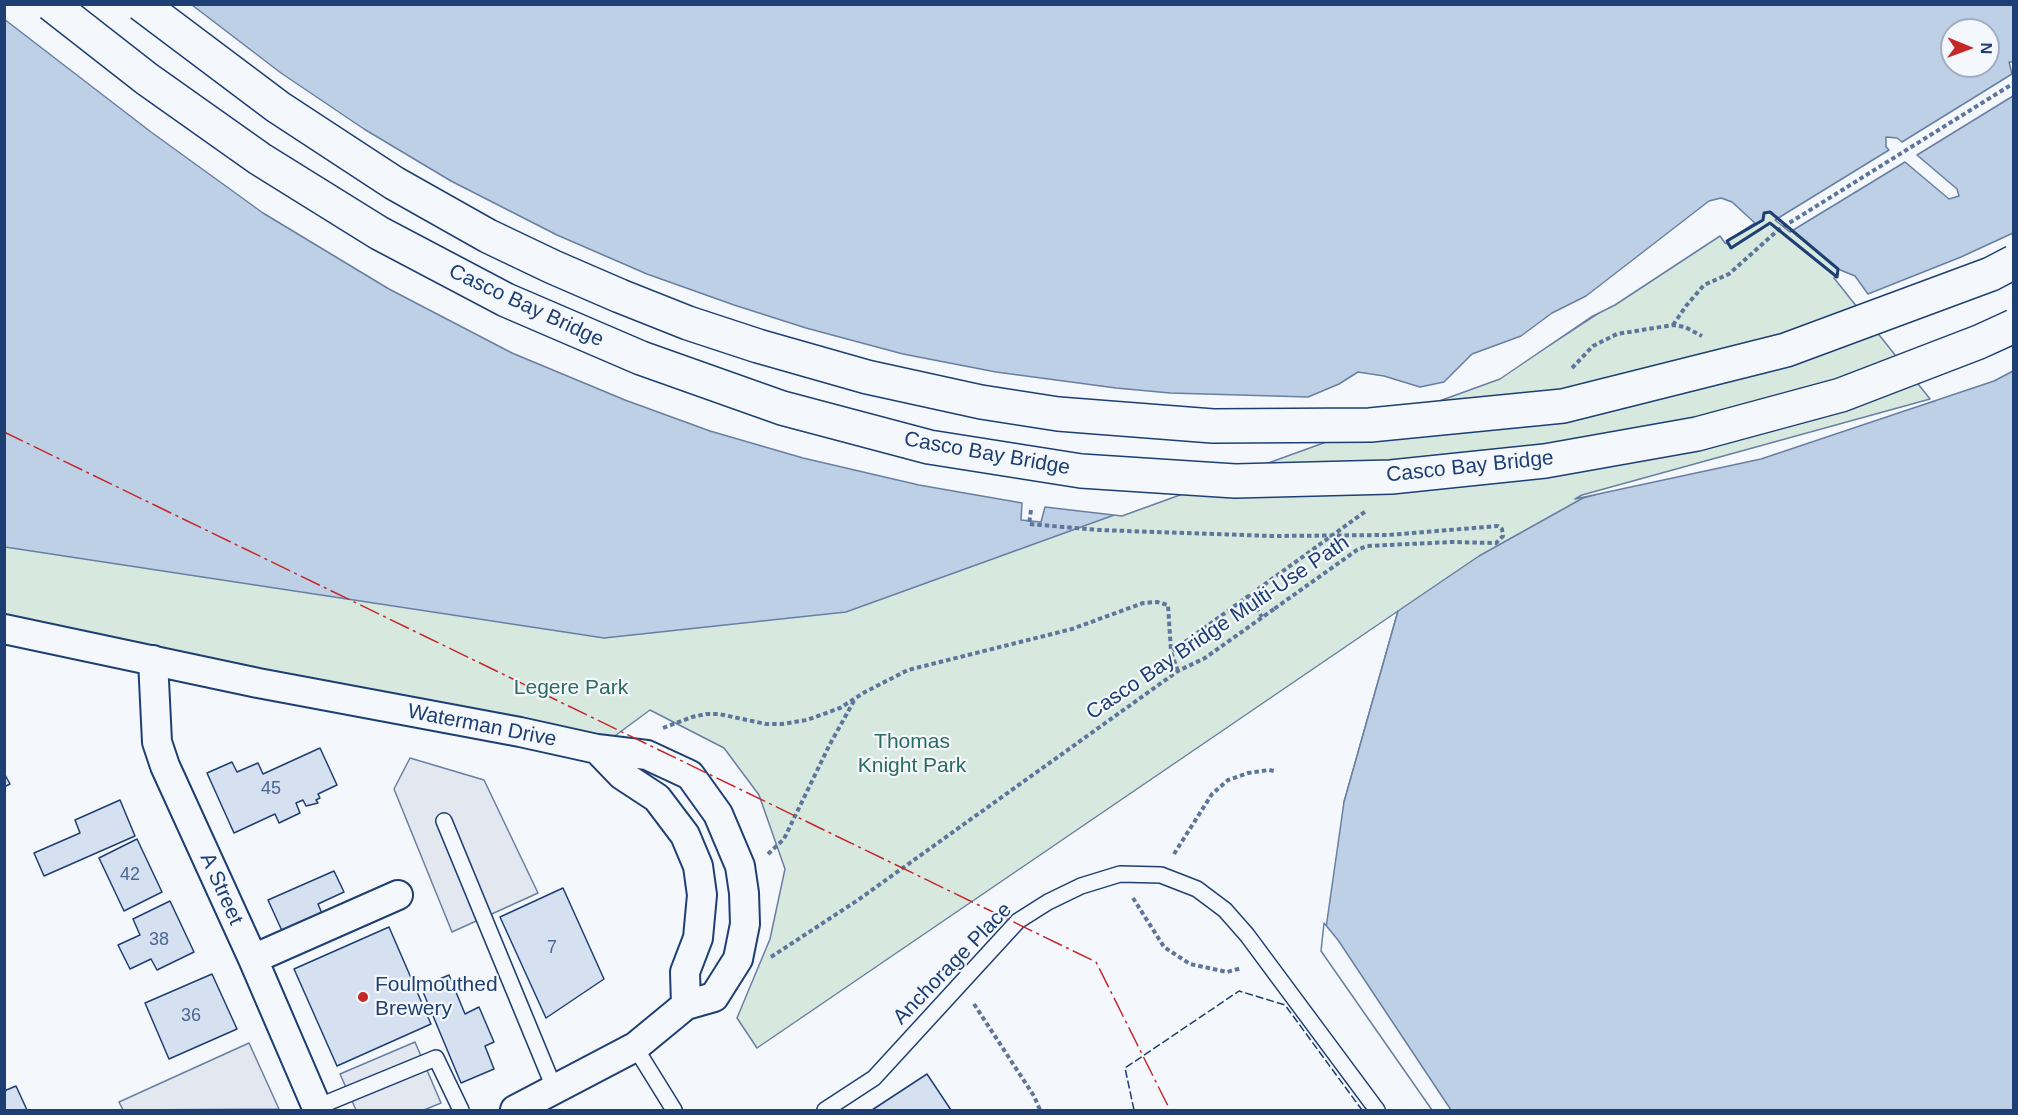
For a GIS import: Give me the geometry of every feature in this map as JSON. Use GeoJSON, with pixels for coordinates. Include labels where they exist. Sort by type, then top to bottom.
{"type":"FeatureCollection","features":[{"type":"Feature","properties":{"kind":"main road","name":"Casco Bay Bridge"},"geometry":{"type":"LineString","coordinates":[[51,4],[147,79],[260,159],[379,233],[506,300],[641,358],[782,408],[940,449],[1081,471],[1235,481],[1391,477],[1545,461],[1697,434],[1841,395],[1979,342],[2013,326]]}},
{"type":"Feature","properties":{"kind":"main road"},"geometry":{"type":"LineString","coordinates":[[141,4],[278,107],[394,183],[488,236],[553,267],[688,323],[758,346],[867,377],[981,402],[1058,414],[1213,426],[1370,425],[1563,406],[1786,351],[1991,274],[2013,262]]}},
{"type":"Feature","properties":{"kind":"street","name":"Waterman Drive"},"geometry":{"type":"LineString","coordinates":[[4,629],[258,683],[520,732],[597,749],[647,755],[690,775],[718,814],[740,866],[745,924],[738,959],[714,997],[686,1005]]}},
{"type":"Feature","properties":{"kind":"street","name":"A Street"},"geometry":{"type":"LineString","coordinates":[[153,660],[157,742],[165,766],[253,959],[317,1109]]}},
{"type":"Feature","properties":{"kind":"street"},"geometry":{"type":"LineString","coordinates":[[515,1110],[635,1047],[686,1005],[686,972],[698,938],[702,895],[698,866],[685,835],[657,798],[622,775],[597,749]]}},
{"type":"Feature","properties":{"kind":"street"},"geometry":{"type":"LineString","coordinates":[[253,959],[398,895]]}},
{"type":"Feature","properties":{"kind":"lane"},"geometry":{"type":"LineString","coordinates":[[444,821],[555,1090]]}},
{"type":"Feature","properties":{"kind":"lane","name":"Anchorage Place"},"geometry":{"type":"LineString","coordinates":[[825,1110],[873,1078],[1018,921],[1048,902],[1081,886],[1120,874],[1161,875],[1197,889],[1225,910],[1267,962],[1377,1110]]}},
{"type":"Feature","properties":{"kind":"lane"},"geometry":{"type":"LineString","coordinates":[[635,1047],[674,1110]]}},
{"type":"Feature","properties":{"kind":"lane"},"geometry":{"type":"LineString","coordinates":[[317,1109],[436,1058],[461,1110]]}},
{"type":"Feature","properties":{"kind":"path"},"geometry":{"type":"LineString","coordinates":[[1710,340],[1684,327],[1673,326],[1704,285],[1729,274],[1778,230],[2013,83]]}},
{"type":"Feature","properties":{"kind":"path","name":"Casco Bay Bridge Multi-Use Path"},"geometry":{"type":"LineString","coordinates":[[767,959],[858,900],[1178,671],[1205,658],[1357,550],[1367,546],[1452,542],[1496,543],[1503,536],[1502,529],[1498,526],[1388,535],[1284,536],[1099,530],[1029,524],[1031,510]]}},
{"type":"Feature","properties":{"kind":"path"},"geometry":{"type":"LineString","coordinates":[[1248,595],[1263,617]]}},
{"type":"Feature","properties":{"kind":"path"},"geometry":{"type":"LineString","coordinates":[[661,729],[706,714],[719,714],[766,724],[807,720],[840,708],[908,670],[1072,629],[1143,603],[1157,602],[1168,605],[1172,652]]}},
{"type":"Feature","properties":{"kind":"path"},"geometry":{"type":"LineString","coordinates":[[740,866],[753,864],[771,852],[784,839],[855,698]]}},
{"type":"Feature","properties":{"kind":"path"},"geometry":{"type":"LineString","coordinates":[[1161,875],[1212,794],[1228,780],[1248,773],[1274,771]]}},
{"type":"Feature","properties":{"kind":"path"},"geometry":{"type":"LineString","coordinates":[[1120,874],[1164,947],[1190,964],[1227,972],[1267,962]]}},
{"type":"Feature","properties":{"kind":"path"},"geometry":{"type":"LineString","coordinates":[[960,983],[1034,1096],[1040,1110]]}},
{"type":"Feature","properties":{"kind":"green space"},"geometry":{"type":"Polygon","coordinates":[[[5,5],[2013,5],[2013,1110],[1344,802],[1398,611],[757,1048],[737,1018],[770,939],[785,869],[759,795],[724,748],[650,710],[597,749],[5,629],[5,5]]]}},
{"type":"Feature","properties":{"kind":"shaded area"},"geometry":{"type":"Polygon","coordinates":[[[410,758],[484,780],[538,893],[452,932],[394,789],[410,758]]]}},
{"type":"Feature","properties":{"kind":"shaded area"},"geometry":{"type":"Polygon","coordinates":[[[415,1042],[441,1103],[424,1110],[356,1110],[340,1074],[415,1042]]]}},
{"type":"Feature","properties":{"kind":"shaded area"},"geometry":{"type":"Polygon","coordinates":[[[249,1043],[279,1109],[123,1110],[119,1102],[249,1043]]]}},
{"type":"Feature","properties":{"kind":"water"},"geometry":{"type":"Polygon","coordinates":[[[4,5],[2013,5],[2013,1110],[1436,1110],[1323,949],[1344,802],[1398,611],[1479,556],[1583,498],[1935,401],[1837,277],[1838,269],[1770,212],[1764,213],[1763,220],[1727,241],[1721,233],[1507,373],[846,612],[604,638],[5,547],[4,5]]]}},
{"type":"Feature","properties":{"kind":"pier"},"geometry":{"type":"Polygon","coordinates":[[[5,5],[192,5],[281,73],[364,129],[451,181],[557,235],[647,274],[806,328],[903,354],[996,372],[1116,388],[1170,393],[1308,397],[1339,384],[1358,372],[1384,376],[1420,387],[1444,382],[1472,354],[1521,336],[1552,313],[1586,296],[1709,201],[1721,198],[1732,202],[1755,223],[1727,241],[1728,244],[1720,236],[1615,305],[1591,317],[1500,379],[1122,516],[1045,507],[1041,522],[1021,520],[1022,503],[919,485],[803,458],[710,431],[625,400],[512,353],[389,289],[263,213],[151,132],[4,19],[5,5]]]}},
{"type":"Feature","properties":{"kind":"pier"},"geometry":{"type":"Polygon","coordinates":[[[2009,62],[2013,62],[2013,96],[1917,155],[1957,189],[1959,196],[1949,199],[1905,162],[1790,232],[1775,220],[1889,150],[1886,147],[1886,137],[1897,138],[1902,142],[2012,74],[2009,62]]]}},
{"type":"Feature","properties":{"kind":"pier"},"geometry":{"type":"Polygon","coordinates":[[[2013,233],[2013,371],[1994,381],[1761,459],[1575,499],[1582,495],[1930,399],[1834,278],[1837,277],[1838,269],[1855,276],[1868,294],[1961,257],[2013,233]]]}},
{"type":"Feature","properties":{"kind":"pier"},"geometry":{"type":"Polygon","coordinates":[[[1324,923],[1338,940],[1451,1110],[1432,1110],[1321,951],[1324,923]]]}},
{"type":"Feature","properties":{"kind":"building"},"geometry":{"type":"Polygon","coordinates":[[[320,748],[337,785],[318,794],[320,798],[316,800],[318,803],[306,806],[303,800],[296,803],[300,813],[279,823],[275,814],[234,833],[207,773],[232,762],[237,772],[258,763],[263,774],[320,748]]]}},
{"type":"Feature","properties":{"kind":"building"},"geometry":{"type":"Polygon","coordinates":[[[4,773],[10,784],[4,787],[4,773]]]}},
{"type":"Feature","properties":{"kind":"building"},"geometry":{"type":"Polygon","coordinates":[[[120,800],[135,836],[44,876],[34,853],[80,833],[75,820],[120,800]]]}},
{"type":"Feature","properties":{"kind":"building"},"geometry":{"type":"Polygon","coordinates":[[[137,839],[162,892],[124,911],[99,858],[137,839]]]}},
{"type":"Feature","properties":{"kind":"building"},"geometry":{"type":"Polygon","coordinates":[[[334,871],[344,892],[318,904],[323,916],[283,933],[268,900],[334,871]]]}},
{"type":"Feature","properties":{"kind":"building"},"geometry":{"type":"Polygon","coordinates":[[[563,888],[604,979],[546,1018],[500,917],[563,888]]]}},
{"type":"Feature","properties":{"kind":"building"},"geometry":{"type":"Polygon","coordinates":[[[170,901],[194,952],[157,970],[151,959],[130,969],[118,945],[140,935],[133,919],[170,901]]]}},
{"type":"Feature","properties":{"kind":"building","name":"Foulmouthed Brewery"},"geometry":{"type":"Polygon","coordinates":[[[389,927],[431,1024],[337,1066],[294,969],[389,927]]]}},
{"type":"Feature","properties":{"kind":"building"},"geometry":{"type":"Polygon","coordinates":[[[212,974],[237,1029],[169,1059],[145,1003],[212,974]]]}},
{"type":"Feature","properties":{"kind":"building"},"geometry":{"type":"Polygon","coordinates":[[[449,975],[465,1014],[479,1007],[494,1042],[485,1046],[494,1069],[461,1083],[421,987],[449,975]]]}},
{"type":"Feature","properties":{"kind":"building"},"geometry":{"type":"Polygon","coordinates":[[[927,1074],[951,1110],[872,1110],[927,1074]]]}},
{"type":"Feature","properties":{"kind":"building"},"geometry":{"type":"Polygon","coordinates":[[[16,1086],[27,1110],[4,1110],[4,1091],[16,1086]]]}},
{"type":"Feature","properties":{"kind":"fence"},"geometry":{"type":"LineString","coordinates":[[1134,1110],[1125,1068],[1239,991],[1285,1005],[1362,1110]]}},
{"type":"Feature","properties":{"kind":"wall"},"geometry":{"type":"LineString","coordinates":[[1770,212],[1838,269],[1837,277],[1770,223],[1731,248],[1727,241],[1763,220],[1764,213],[1770,212]]}},
{"type":"Feature","properties":{"kind":"power"},"geometry":{"type":"LineString","coordinates":[[4,432],[1096,962],[1170,1110]]}},
{"type":"Feature","properties":{"kind":"place","name":"Foulmouthed Brewery"},"geometry":{"type":"Point","coordinates":[363,997]}},
{"type":"Feature","properties":{"kind":"park label","name":"Legere Park"},"geometry":{"type":"Point","coordinates":[571,688]}},
{"type":"Feature","properties":{"kind":"park label","name":"Thomas Knight Park"},"geometry":{"type":"Point","coordinates":[912,754]}}]}
